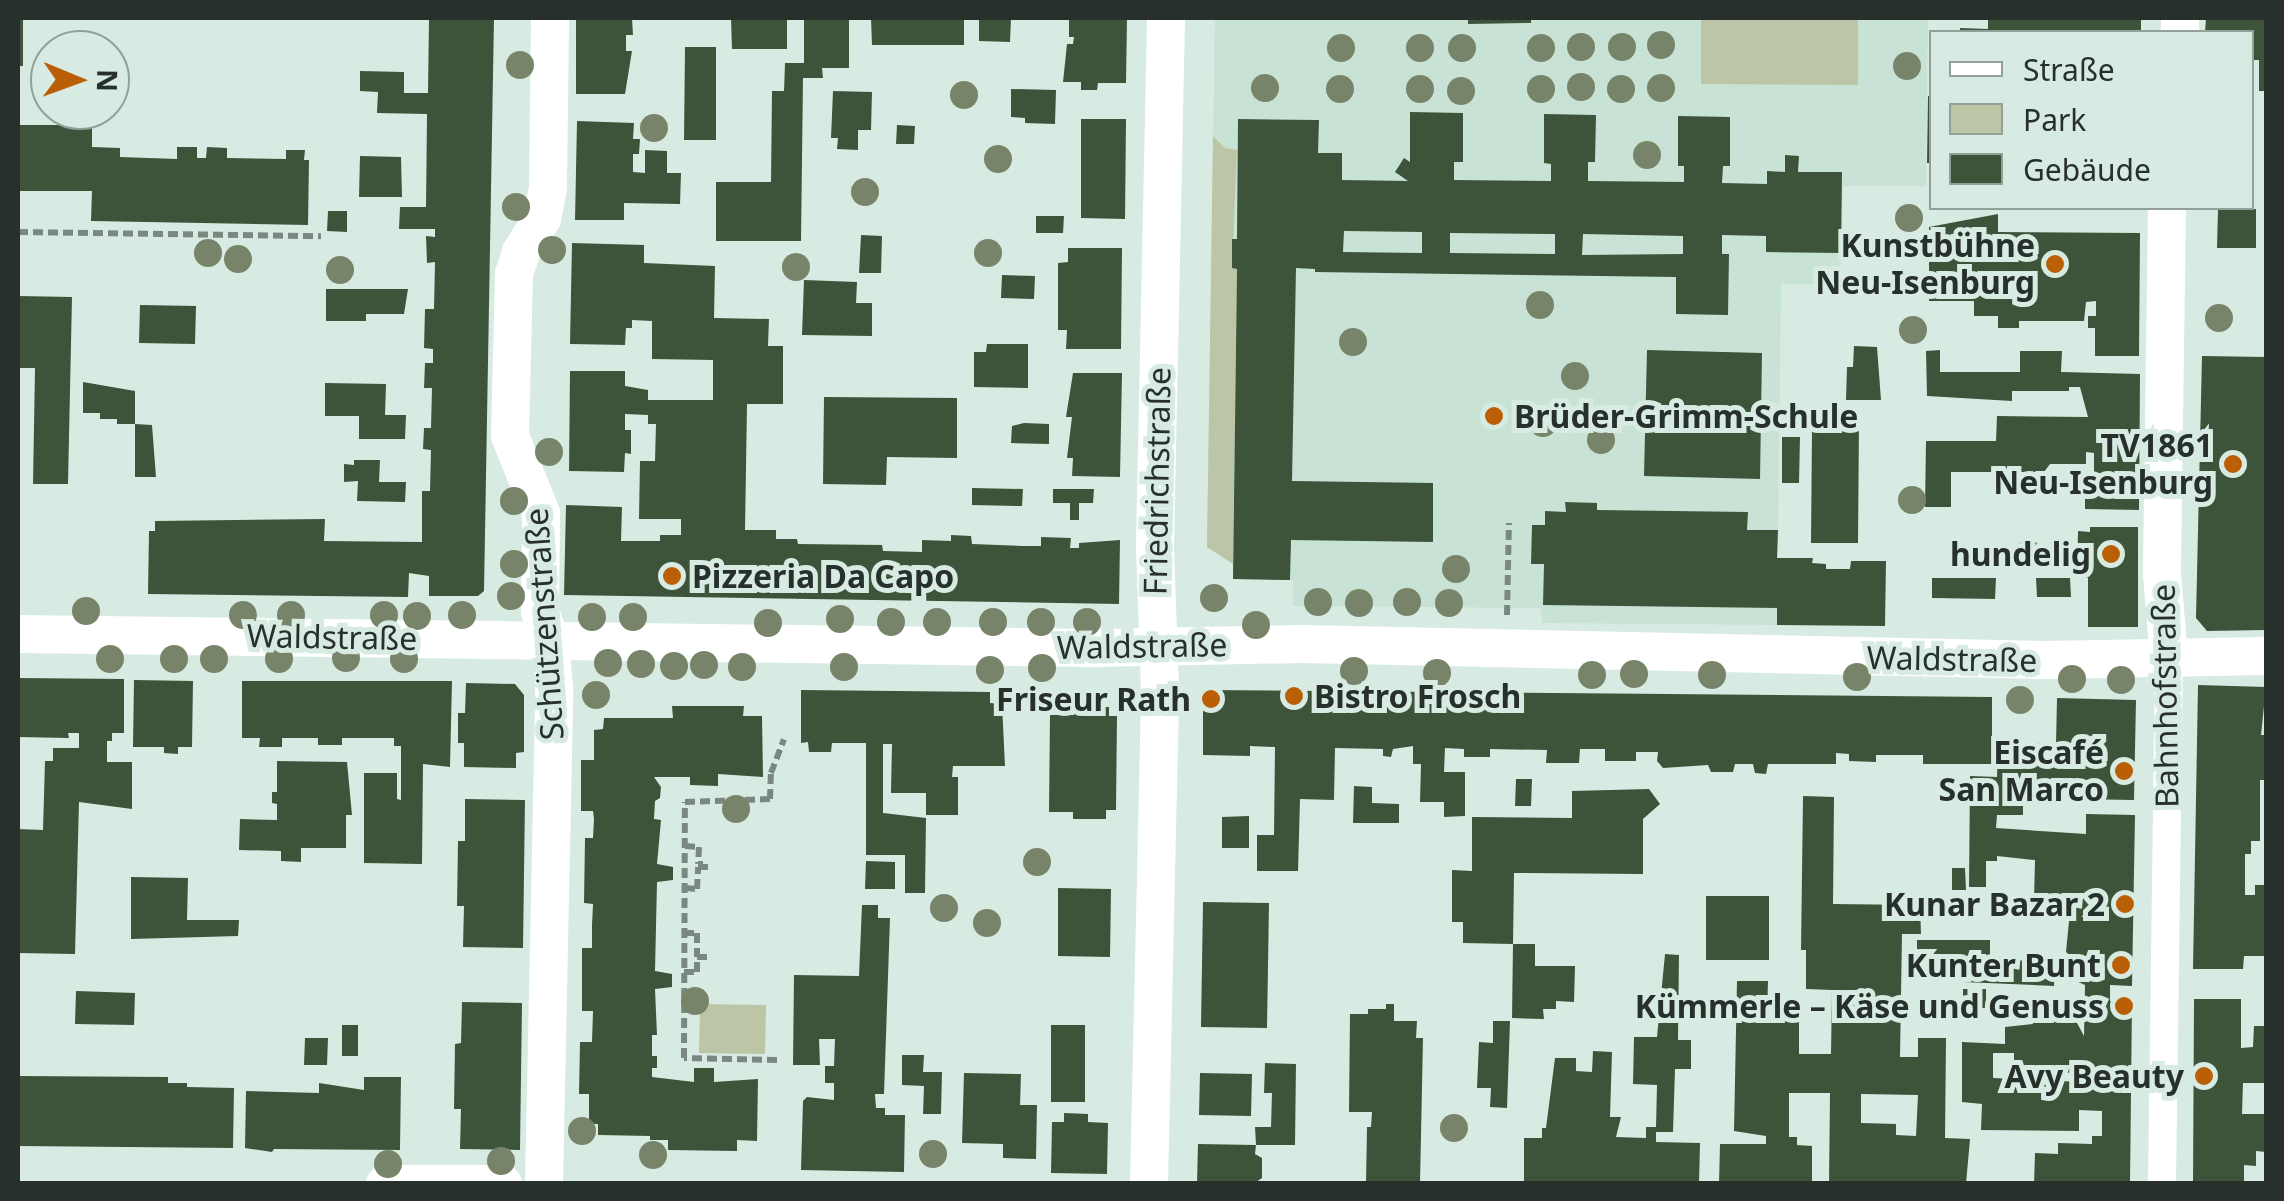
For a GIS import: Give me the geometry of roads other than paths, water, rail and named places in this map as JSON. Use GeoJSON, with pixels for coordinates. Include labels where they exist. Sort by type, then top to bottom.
{"type":"FeatureCollection","features":[{"type":"Feature","properties":{"kind":"street","name":"Schützenstraße"},"geometry":{"type":"LineString","coordinates":[[544,1184],[554,687],[550,639],[540,612],[541,513],[510,436],[514,274],[520,252],[542,219],[548,188],[550,18]]}},
{"type":"Feature","properties":{"kind":"street","name":"Friedrichstraße"},"geometry":{"type":"LineString","coordinates":[[1149,1184],[1160,691],[1156,647],[1166,18]]}},
{"type":"Feature","properties":{"kind":"street","name":"Bahnhofstraße"},"geometry":{"type":"LineString","coordinates":[[2162,1184],[2169,658],[2162,574],[2167,210]]}},
{"type":"Feature","properties":{"kind":"street","name":"Waldstraße"},"geometry":{"type":"LineString","coordinates":[[18,634],[1156,647],[1302,644],[1667,650],[1728,656],[2266,656]]}},
{"type":"Feature","properties":{"kind":"street"},"geometry":{"type":"LineString","coordinates":[[385,1184],[503,1184]]}},
{"type":"Feature","properties":{"kind":"place","name":"Kunstbühne Neu-Isenburg"},"geometry":{"type":"Point","coordinates":[2055,264]}},
{"type":"Feature","properties":{"kind":"place","name":"Brüder-Grimm-Schule"},"geometry":{"type":"Point","coordinates":[1494,416]}},
{"type":"Feature","properties":{"kind":"place","name":"TV1861 Neu-Isenburg"},"geometry":{"type":"Point","coordinates":[2233,464]}},
{"type":"Feature","properties":{"kind":"place","name":"hundelig"},"geometry":{"type":"Point","coordinates":[2111,554]}},
{"type":"Feature","properties":{"kind":"place","name":"Pizzeria Da Capo"},"geometry":{"type":"Point","coordinates":[672,576]}},
{"type":"Feature","properties":{"kind":"place","name":"Bistro Frosch"},"geometry":{"type":"Point","coordinates":[1294,696]}},
{"type":"Feature","properties":{"kind":"place","name":"Friseur Rath"},"geometry":{"type":"Point","coordinates":[1211,699]}},
{"type":"Feature","properties":{"kind":"place","name":"Eiscafé San Marco"},"geometry":{"type":"Point","coordinates":[2124,771]}},
{"type":"Feature","properties":{"kind":"place","name":"Kunar Bazar 2"},"geometry":{"type":"Point","coordinates":[2125,904]}},
{"type":"Feature","properties":{"kind":"place","name":"Kunter Bunt"},"geometry":{"type":"Point","coordinates":[2121,965]}},
{"type":"Feature","properties":{"kind":"place","name":"Kümmerle – Käse und Genuss"},"geometry":{"type":"Point","coordinates":[2124,1006]}},
{"type":"Feature","properties":{"kind":"place","name":"Avy Beauty"},"geometry":{"type":"Point","coordinates":[2204,1076]}}]}
